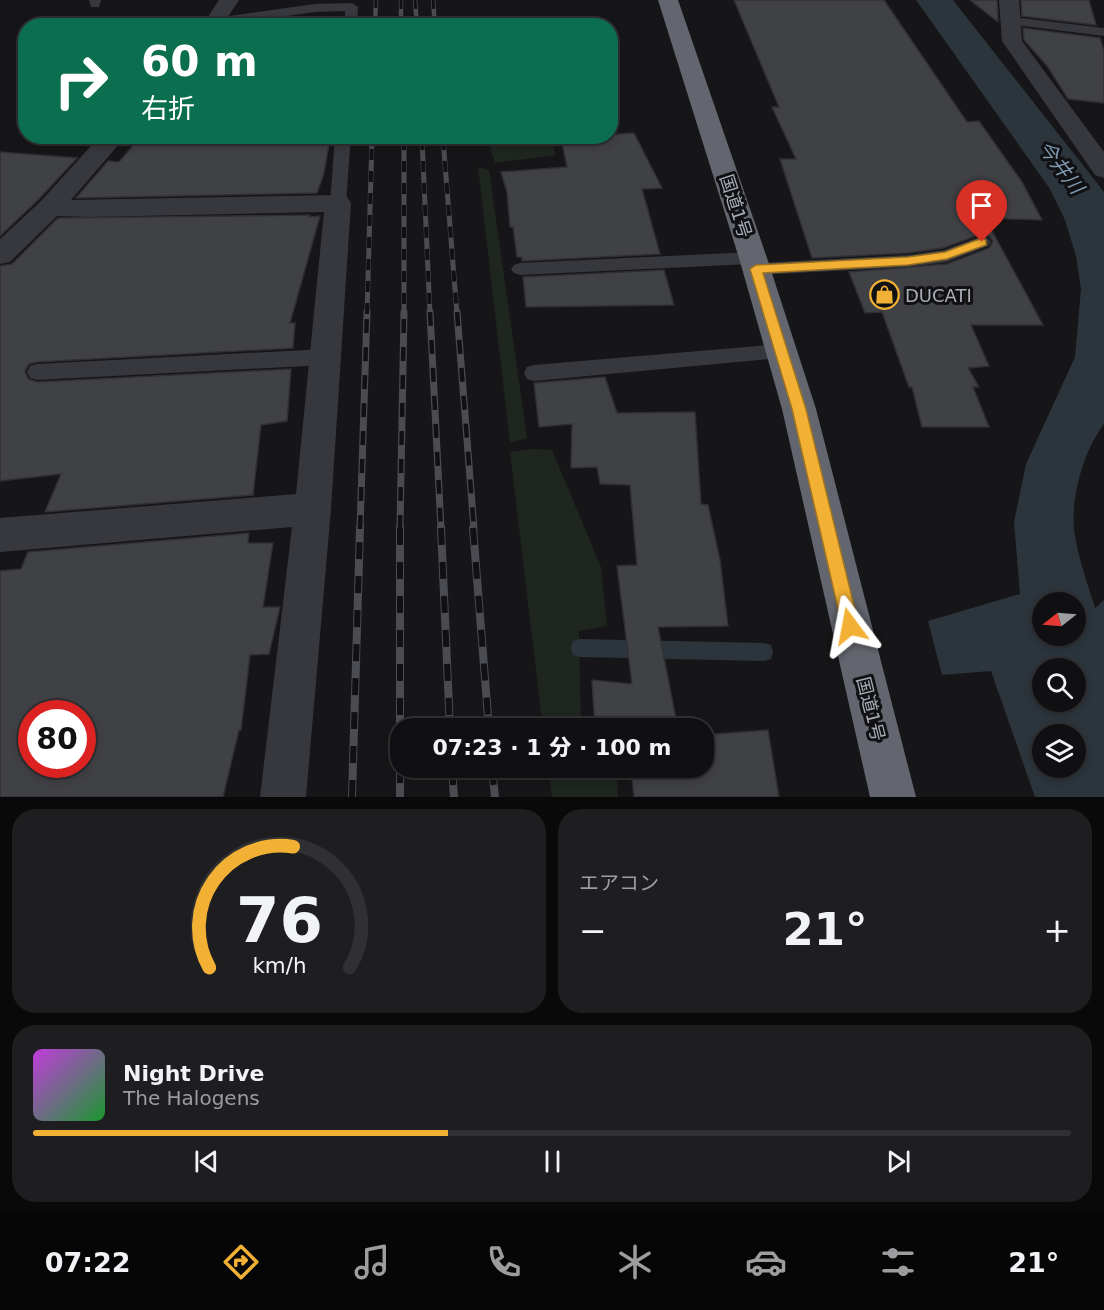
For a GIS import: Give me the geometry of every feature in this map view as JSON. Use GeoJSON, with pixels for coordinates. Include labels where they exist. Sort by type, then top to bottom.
{"type":"FeatureCollection","features":[{"type":"Feature","properties":{"kind":"highway","name":"国道1号"},"geometry":{"type":"LineString","coordinates":[[668,0],[799,409],[893,797]]}},
{"type":"Feature","properties":{"kind":"street"},"geometry":{"type":"LineString","coordinates":[[217,18],[229,0]]}},
{"type":"Feature","properties":{"kind":"street"},"geometry":{"type":"LineString","coordinates":[[1010,10],[1012,41],[1096,147],[1104,170]]}},
{"type":"Feature","properties":{"kind":"street"},"geometry":{"type":"LineString","coordinates":[[0,255],[50,207],[107,144]]}},
{"type":"Feature","properties":{"kind":"street"},"geometry":{"type":"LineString","coordinates":[[50,207],[90,209],[338,203],[313,509],[283,797]]}},
{"type":"Feature","properties":{"kind":"street"},"geometry":{"type":"LineString","coordinates":[[0,535],[313,509]]}},
{"type":"Feature","properties":{"kind":"lane"},"geometry":{"type":"LineString","coordinates":[[251,18],[315,8],[352,7],[351,18]]}},
{"type":"Feature","properties":{"kind":"lane"},"geometry":{"type":"LineString","coordinates":[[1010,10],[1104,32]]}},
{"type":"Feature","properties":{"kind":"lane"},"geometry":{"type":"LineString","coordinates":[[338,203],[342,144]]}},
{"type":"Feature","properties":{"kind":"lane"},"geometry":{"type":"LineString","coordinates":[[520,269],[908,261],[947,255],[982,242]]}},
{"type":"Feature","properties":{"kind":"lane"},"geometry":{"type":"LineString","coordinates":[[534,373],[781,351]]}},
{"type":"Feature","properties":{"kind":"lane"},"geometry":{"type":"LineString","coordinates":[[37,372],[325,357]]}},
{"type":"Feature","properties":{"kind":"shaded area"},"geometry":{"type":"Polygon","coordinates":[[[489,144],[552,144],[556,155],[495,163],[489,144]]]}},
{"type":"Feature","properties":{"kind":"shaded area"},"geometry":{"type":"Polygon","coordinates":[[[478,167],[489,170],[527,438],[510,443],[478,167]]]}},
{"type":"Feature","properties":{"kind":"shaded area"},"geometry":{"type":"Polygon","coordinates":[[[533,449],[552,450],[601,567],[607,626],[579,631],[581,718],[542,718],[510,452],[533,449]]]}},
{"type":"Feature","properties":{"kind":"shaded area"},"geometry":{"type":"Polygon","coordinates":[[[549,778],[617,778],[618,797],[552,797],[549,778]]]}},
{"type":"Feature","properties":{"kind":"water","name":"今井川"},"geometry":{"type":"Polygon","coordinates":[[[916,0],[953,0],[1104,192],[1104,424],[1096,435],[1079,477],[1074,523],[1079,554],[1095,608],[1104,600],[1104,797],[1035,797],[991,671],[942,675],[928,621],[1020,594],[1014,522],[1026,464],[1075,357],[1081,289],[1076,256],[1065,220],[1050,189],[916,0]]]}},
{"type":"Feature","properties":{"kind":"building"},"geometry":{"type":"Polygon","coordinates":[[[734,0],[884,0],[967,122],[979,121],[1022,182],[1042,220],[985,218],[1043,325],[971,325],[989,366],[968,368],[979,387],[973,387],[989,427],[922,427],[912,387],[909,387],[882,312],[865,313],[849,272],[947,264],[989,248],[993,241],[989,236],[981,234],[943,248],[908,253],[812,258],[780,159],[796,159],[772,107],[779,107],[734,0]]]}},
{"type":"Feature","properties":{"kind":"building"},"geometry":{"type":"Polygon","coordinates":[[[970,0],[997,0],[998,22],[970,0]]]}},
{"type":"Feature","properties":{"kind":"building"},"geometry":{"type":"Polygon","coordinates":[[[1021,0],[1089,0],[1096,25],[1022,16],[1021,0]]]}},
{"type":"Feature","properties":{"kind":"building"},"geometry":{"type":"Polygon","coordinates":[[[1023,28],[1100,38],[1104,51],[1104,103],[1068,99],[1048,67],[1024,40],[1023,28]]]}},
{"type":"Feature","properties":{"kind":"building"},"geometry":{"type":"Polygon","coordinates":[[[634,133],[662,188],[642,189],[660,254],[522,261],[522,257],[517,257],[513,227],[510,227],[507,192],[501,172],[567,167],[562,144],[618,144],[618,134],[634,133]]]}},
{"type":"Feature","properties":{"kind":"building"},"geometry":{"type":"Polygon","coordinates":[[[134,144],[329,144],[324,173],[317,193],[76,198],[108,161],[119,162],[134,144]]]}},
{"type":"Feature","properties":{"kind":"building"},"geometry":{"type":"Polygon","coordinates":[[[0,152],[77,158],[0,236],[0,152]]]}},
{"type":"Feature","properties":{"kind":"building"},"geometry":{"type":"Polygon","coordinates":[[[310,215],[309,217],[320,216],[290,323],[295,323],[293,348],[37,362],[29,364],[25,371],[28,379],[37,382],[291,369],[287,421],[261,425],[253,495],[45,512],[61,474],[0,481],[0,266],[12,264],[58,218],[310,215]]]}},
{"type":"Feature","properties":{"kind":"building"},"geometry":{"type":"Polygon","coordinates":[[[664,270],[674,305],[526,307],[523,277],[664,270]]]}},
{"type":"Feature","properties":{"kind":"building"},"geometry":{"type":"Polygon","coordinates":[[[605,377],[617,413],[695,412],[701,504],[708,505],[720,560],[728,626],[658,627],[676,718],[594,718],[592,680],[632,684],[617,566],[637,565],[630,485],[600,484],[597,467],[571,468],[572,424],[539,427],[534,383],[605,377]]]}},
{"type":"Feature","properties":{"kind":"building"},"geometry":{"type":"Polygon","coordinates":[[[249,533],[248,543],[273,543],[263,607],[280,607],[269,654],[250,655],[241,730],[239,730],[223,797],[0,797],[0,571],[21,569],[28,552],[249,533]]]}},
{"type":"Feature","properties":{"kind":"building"},"geometry":{"type":"Polygon","coordinates":[[[768,730],[779,797],[634,797],[632,778],[714,778],[714,734],[768,730]]]}},
{"type":"Feature","properties":{"kind":"waterway"},"geometry":{"type":"LineString","coordinates":[[580,648],[764,652]]}},
{"type":"Feature","properties":{"kind":"railway"},"geometry":{"type":"LineString","coordinates":[[375,18],[376,0]]}},
{"type":"Feature","properties":{"kind":"railway"},"geometry":{"type":"LineString","coordinates":[[401,0],[401,18]]}},
{"type":"Feature","properties":{"kind":"railway"},"geometry":{"type":"LineString","coordinates":[[415,0],[416,18]]}},
{"type":"Feature","properties":{"kind":"railway"},"geometry":{"type":"LineString","coordinates":[[433,0],[434,18]]}},
{"type":"Feature","properties":{"kind":"railway"},"geometry":{"type":"LineString","coordinates":[[367,314],[372,144]]}},
{"type":"Feature","properties":{"kind":"railway"},"geometry":{"type":"LineString","coordinates":[[404,144],[404,312]]}},
{"type":"Feature","properties":{"kind":"railway"},"geometry":{"type":"LineString","coordinates":[[422,144],[430,314]]}},
{"type":"Feature","properties":{"kind":"railway"},"geometry":{"type":"LineString","coordinates":[[443,144],[457,314]]}},
{"type":"Feature","properties":{"kind":"railway"},"geometry":{"type":"LineString","coordinates":[[360,529],[367,312]]}},
{"type":"Feature","properties":{"kind":"railway"},"geometry":{"type":"LineString","coordinates":[[400,529],[404,312]]}},
{"type":"Feature","properties":{"kind":"railway"},"geometry":{"type":"LineString","coordinates":[[430,312],[441,529]]}},
{"type":"Feature","properties":{"kind":"railway"},"geometry":{"type":"LineString","coordinates":[[457,312],[474,529]]}},
{"type":"Feature","properties":{"kind":"railway"},"geometry":{"type":"LineString","coordinates":[[352,797],[360,528]]}},
{"type":"Feature","properties":{"kind":"railway"},"geometry":{"type":"LineString","coordinates":[[441,528],[450,718]]}},
{"type":"Feature","properties":{"kind":"railway"},"geometry":{"type":"LineString","coordinates":[[473,528],[488,718]]}},
{"type":"Feature","properties":{"kind":"railway"},"geometry":{"type":"LineString","coordinates":[[400,529],[400,797]]}},
{"type":"Feature","properties":{"kind":"railway"},"geometry":{"type":"LineString","coordinates":[[453,778],[454,797]]}},
{"type":"Feature","properties":{"kind":"railway"},"geometry":{"type":"LineString","coordinates":[[493,778],[495,797]]}},
{"type":"Feature","properties":{"kind":"place","name":"DUCATI"},"geometry":{"type":"Point","coordinates":[884,295]}},
{"type":"Feature","properties":{"kind":"route"},"geometry":{"type":"LineString","coordinates":[[850,626],[799,409],[756,269],[908,261],[947,255],[982,242]]}}]}
